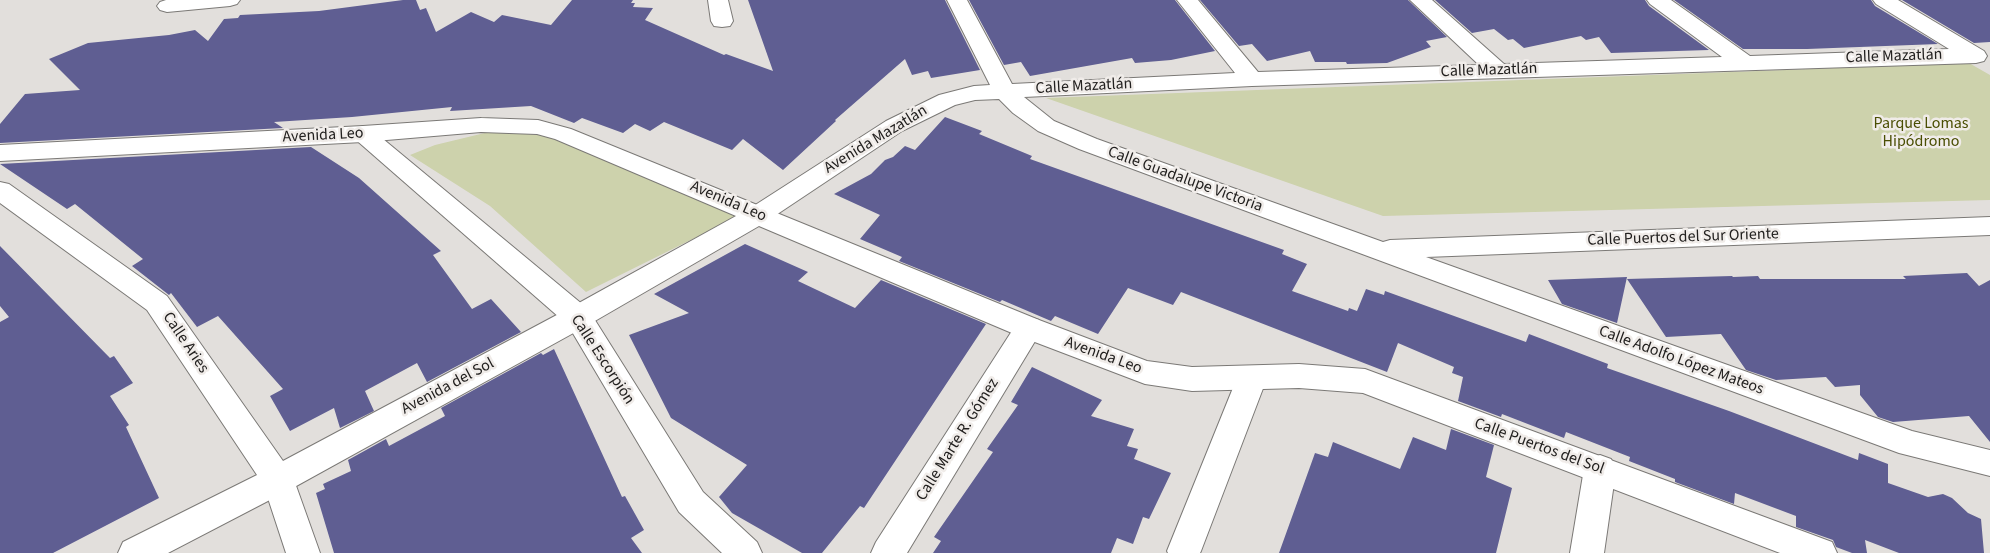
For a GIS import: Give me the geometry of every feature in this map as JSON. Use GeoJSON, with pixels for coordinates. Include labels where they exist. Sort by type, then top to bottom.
{"type":"FeatureCollection","features":[{"type":"Feature","properties":{"kind":"street"},"geometry":{"type":"LineString","coordinates":[[167,6],[230,0]]}},
{"type":"Feature","properties":{"kind":"street"},"geometry":{"type":"LineString","coordinates":[[718,0],[722,21]]}},
{"type":"Feature","properties":{"kind":"street","name":"Calle Guadalupe Victoria"},"geometry":{"type":"LineString","coordinates":[[957,0],[1004,91],[1022,108],[1046,126],[1088,144],[1376,250]]}},
{"type":"Feature","properties":{"kind":"street"},"geometry":{"type":"LineString","coordinates":[[1187,0],[1252,79]]}},
{"type":"Feature","properties":{"kind":"street"},"geometry":{"type":"LineString","coordinates":[[1420,0],[1498,70]]}},
{"type":"Feature","properties":{"kind":"street"},"geometry":{"type":"LineString","coordinates":[[1658,0],[1744,62]]}},
{"type":"Feature","properties":{"kind":"street"},"geometry":{"type":"LineString","coordinates":[[1883,0],[1982,60]]}},
{"type":"Feature","properties":{"kind":"street","name":"Calle Mazatlán"},"geometry":{"type":"LineString","coordinates":[[1004,91],[1252,79],[1744,62],[1982,60]]}},
{"type":"Feature","properties":{"kind":"street","name":"Avenida Mazatlán"},"geometry":{"type":"LineString","coordinates":[[758,215],[894,126],[923,111],[947,100],[974,93],[1004,91]]}},
{"type":"Feature","properties":{"kind":"street","name":"Avenida Leo"},"geometry":{"type":"LineString","coordinates":[[0,153],[363,134],[481,125],[509,124],[538,127],[563,134],[1029,328],[1145,372],[1192,379],[1252,378]]}},
{"type":"Feature","properties":{"kind":"street","name":"Calle Escorpión"},"geometry":{"type":"LineString","coordinates":[[363,134],[578,317],[690,502],[745,553]]}},
{"type":"Feature","properties":{"kind":"street","name":"Calle Aries"},"geometry":{"type":"LineString","coordinates":[[0,190],[157,303],[278,480],[303,553]]}},
{"type":"Feature","properties":{"kind":"street","name":"Avenida del Sol"},"geometry":{"type":"LineString","coordinates":[[135,553],[278,480],[578,317],[758,215]]}},
{"type":"Feature","properties":{"kind":"street","name":"Calle Puertos del Sur Oriente"},"geometry":{"type":"LineString","coordinates":[[1376,250],[1990,226]]}},
{"type":"Feature","properties":{"kind":"street","name":"Calle Adolfo López Mateos"},"geometry":{"type":"LineString","coordinates":[[1376,250],[1910,444],[1990,463]]}},
{"type":"Feature","properties":{"kind":"street","name":"Calle Marte R. Gómez"},"geometry":{"type":"LineString","coordinates":[[888,553],[1029,328]]}},
{"type":"Feature","properties":{"kind":"street","name":"Calle Puertos del Sol"},"geometry":{"type":"LineString","coordinates":[[1252,378],[1299,376],[1365,381],[1820,553]]}},
{"type":"Feature","properties":{"kind":"street"},"geometry":{"type":"LineString","coordinates":[[1184,551],[1252,378]]}},
{"type":"Feature","properties":{"kind":"street"},"geometry":{"type":"LineString","coordinates":[[1587,553],[1600,469]]}},
{"type":"Feature","properties":{"kind":"green space","name":"Parque Lomas Hipódromo"},"geometry":{"type":"Polygon","coordinates":[[[1969,63],[1990,75],[1990,200],[1383,216],[1046,98],[1969,63]]]}},
{"type":"Feature","properties":{"kind":"green space"},"geometry":{"type":"Polygon","coordinates":[[[493,131],[550,136],[741,215],[586,292],[490,206],[410,155],[435,145],[493,131]]]}},
{"type":"Feature","properties":{"kind":"building"},"geometry":{"type":"Polygon","coordinates":[[[416,0],[420,10],[426,8],[436,32],[471,12],[494,22],[502,15],[551,25],[572,0],[633,0],[631,3],[635,3],[633,7],[653,8],[645,20],[724,55],[726,54],[773,71],[748,0],[945,0],[980,70],[931,78],[928,71],[912,75],[905,59],[835,120],[783,170],[743,139],[732,150],[664,122],[650,131],[635,124],[623,133],[582,118],[574,123],[531,106],[450,111],[452,107],[352,117],[274,122],[283,128],[0,143],[0,124],[25,94],[80,90],[49,59],[88,43],[169,35],[195,30],[208,41],[224,19],[238,18],[240,15],[319,11],[416,0]]]}},
{"type":"Feature","properties":{"kind":"building"},"geometry":{"type":"Polygon","coordinates":[[[969,0],[1175,0],[1215,51],[1171,60],[1135,63],[1132,58],[1030,76],[1021,62],[1004,65],[969,0]]]}},
{"type":"Feature","properties":{"kind":"building"},"geometry":{"type":"Polygon","coordinates":[[[1200,0],[1408,0],[1447,37],[1426,41],[1431,47],[1387,63],[1347,64],[1346,62],[1315,62],[1310,51],[1267,61],[1252,44],[1239,46],[1200,0]]]}},
{"type":"Feature","properties":{"kind":"building"},"geometry":{"type":"Polygon","coordinates":[[[1435,0],[1645,0],[1649,6],[1709,50],[1611,53],[1599,37],[1586,40],[1581,36],[1524,48],[1513,39],[1508,40],[1494,29],[1472,33],[1435,0]]]}},
{"type":"Feature","properties":{"kind":"building"},"geometry":{"type":"Polygon","coordinates":[[[1674,0],[1871,0],[1875,6],[1938,44],[1807,49],[1743,49],[1674,0]]]}},
{"type":"Feature","properties":{"kind":"building"},"geometry":{"type":"Polygon","coordinates":[[[1902,0],[1990,0],[1990,42],[1974,43],[1902,0]]]}},
{"type":"Feature","properties":{"kind":"building"},"geometry":{"type":"Polygon","coordinates":[[[945,117],[982,131],[979,134],[1032,156],[1030,159],[1284,250],[1282,254],[1307,264],[1292,291],[1348,311],[1349,308],[1357,311],[1366,289],[1384,295],[1385,291],[1526,342],[1529,334],[1608,364],[1607,368],[1729,411],[1858,460],[1859,453],[1888,464],[1888,483],[1928,497],[1943,494],[1952,498],[1968,513],[1981,519],[1984,553],[1899,553],[1865,540],[1867,553],[1852,553],[1836,547],[1833,540],[1796,527],[1796,516],[1735,493],[1734,504],[1675,482],[1675,479],[1629,461],[1630,457],[1566,432],[1564,438],[1502,414],[1501,417],[1458,401],[1463,377],[1452,373],[1454,367],[1398,343],[1387,372],[1181,292],[1173,305],[1128,288],[1098,334],[1055,316],[1051,321],[1002,300],[1000,302],[899,261],[902,257],[860,239],[880,215],[834,194],[871,174],[885,160],[893,157],[905,146],[915,150],[945,117]]]}},
{"type":"Feature","properties":{"kind":"building"},"geometry":{"type":"Polygon","coordinates":[[[311,147],[359,178],[441,251],[433,255],[472,309],[491,299],[521,332],[427,382],[417,363],[365,391],[374,411],[340,428],[334,408],[290,431],[270,396],[283,389],[218,316],[197,327],[171,293],[169,295],[132,266],[143,259],[75,204],[67,209],[0,164],[311,147]]]}},
{"type":"Feature","properties":{"kind":"building"},"geometry":{"type":"Polygon","coordinates":[[[745,244],[808,272],[798,281],[855,308],[881,280],[986,324],[864,508],[860,506],[822,553],[802,553],[732,513],[719,497],[747,465],[671,418],[629,335],[689,313],[654,294],[745,244]]]}},
{"type":"Feature","properties":{"kind":"building"},"geometry":{"type":"Polygon","coordinates":[[[0,246],[110,358],[114,356],[133,383],[110,396],[129,425],[126,427],[159,498],[53,553],[0,553],[0,322],[9,317],[0,306],[0,246]]]}},
{"type":"Feature","properties":{"kind":"building"},"geometry":{"type":"Polygon","coordinates":[[[1967,273],[1979,286],[1990,280],[1990,442],[1969,416],[1893,422],[1878,417],[1860,395],[1860,385],[1835,387],[1826,377],[1776,380],[1746,370],[1721,334],[1666,337],[1627,279],[1758,276],[1760,279],[1906,279],[1903,276],[1967,273]]]}},
{"type":"Feature","properties":{"kind":"building"},"geometry":{"type":"Polygon","coordinates":[[[1627,277],[1617,323],[1562,304],[1548,280],[1627,277]]]}},
{"type":"Feature","properties":{"kind":"building"},"geometry":{"type":"Polygon","coordinates":[[[554,349],[622,497],[625,496],[644,530],[631,538],[642,553],[334,553],[316,493],[325,489],[323,484],[351,471],[348,460],[386,439],[389,446],[445,416],[441,408],[541,353],[543,355],[554,349]]]}},
{"type":"Feature","properties":{"kind":"building"},"geometry":{"type":"Polygon","coordinates":[[[1032,367],[1102,400],[1091,416],[1134,429],[1127,446],[1138,449],[1134,459],[1171,473],[1149,519],[1143,517],[1133,544],[1117,538],[1111,553],[933,553],[941,541],[934,537],[993,452],[987,449],[1018,405],[1011,402],[1032,367]]]}},
{"type":"Feature","properties":{"kind":"building"},"geometry":{"type":"Polygon","coordinates":[[[1451,429],[1494,445],[1486,477],[1512,488],[1496,553],[1279,553],[1315,453],[1328,457],[1333,442],[1400,469],[1413,437],[1446,450],[1451,429]]]}}]}
